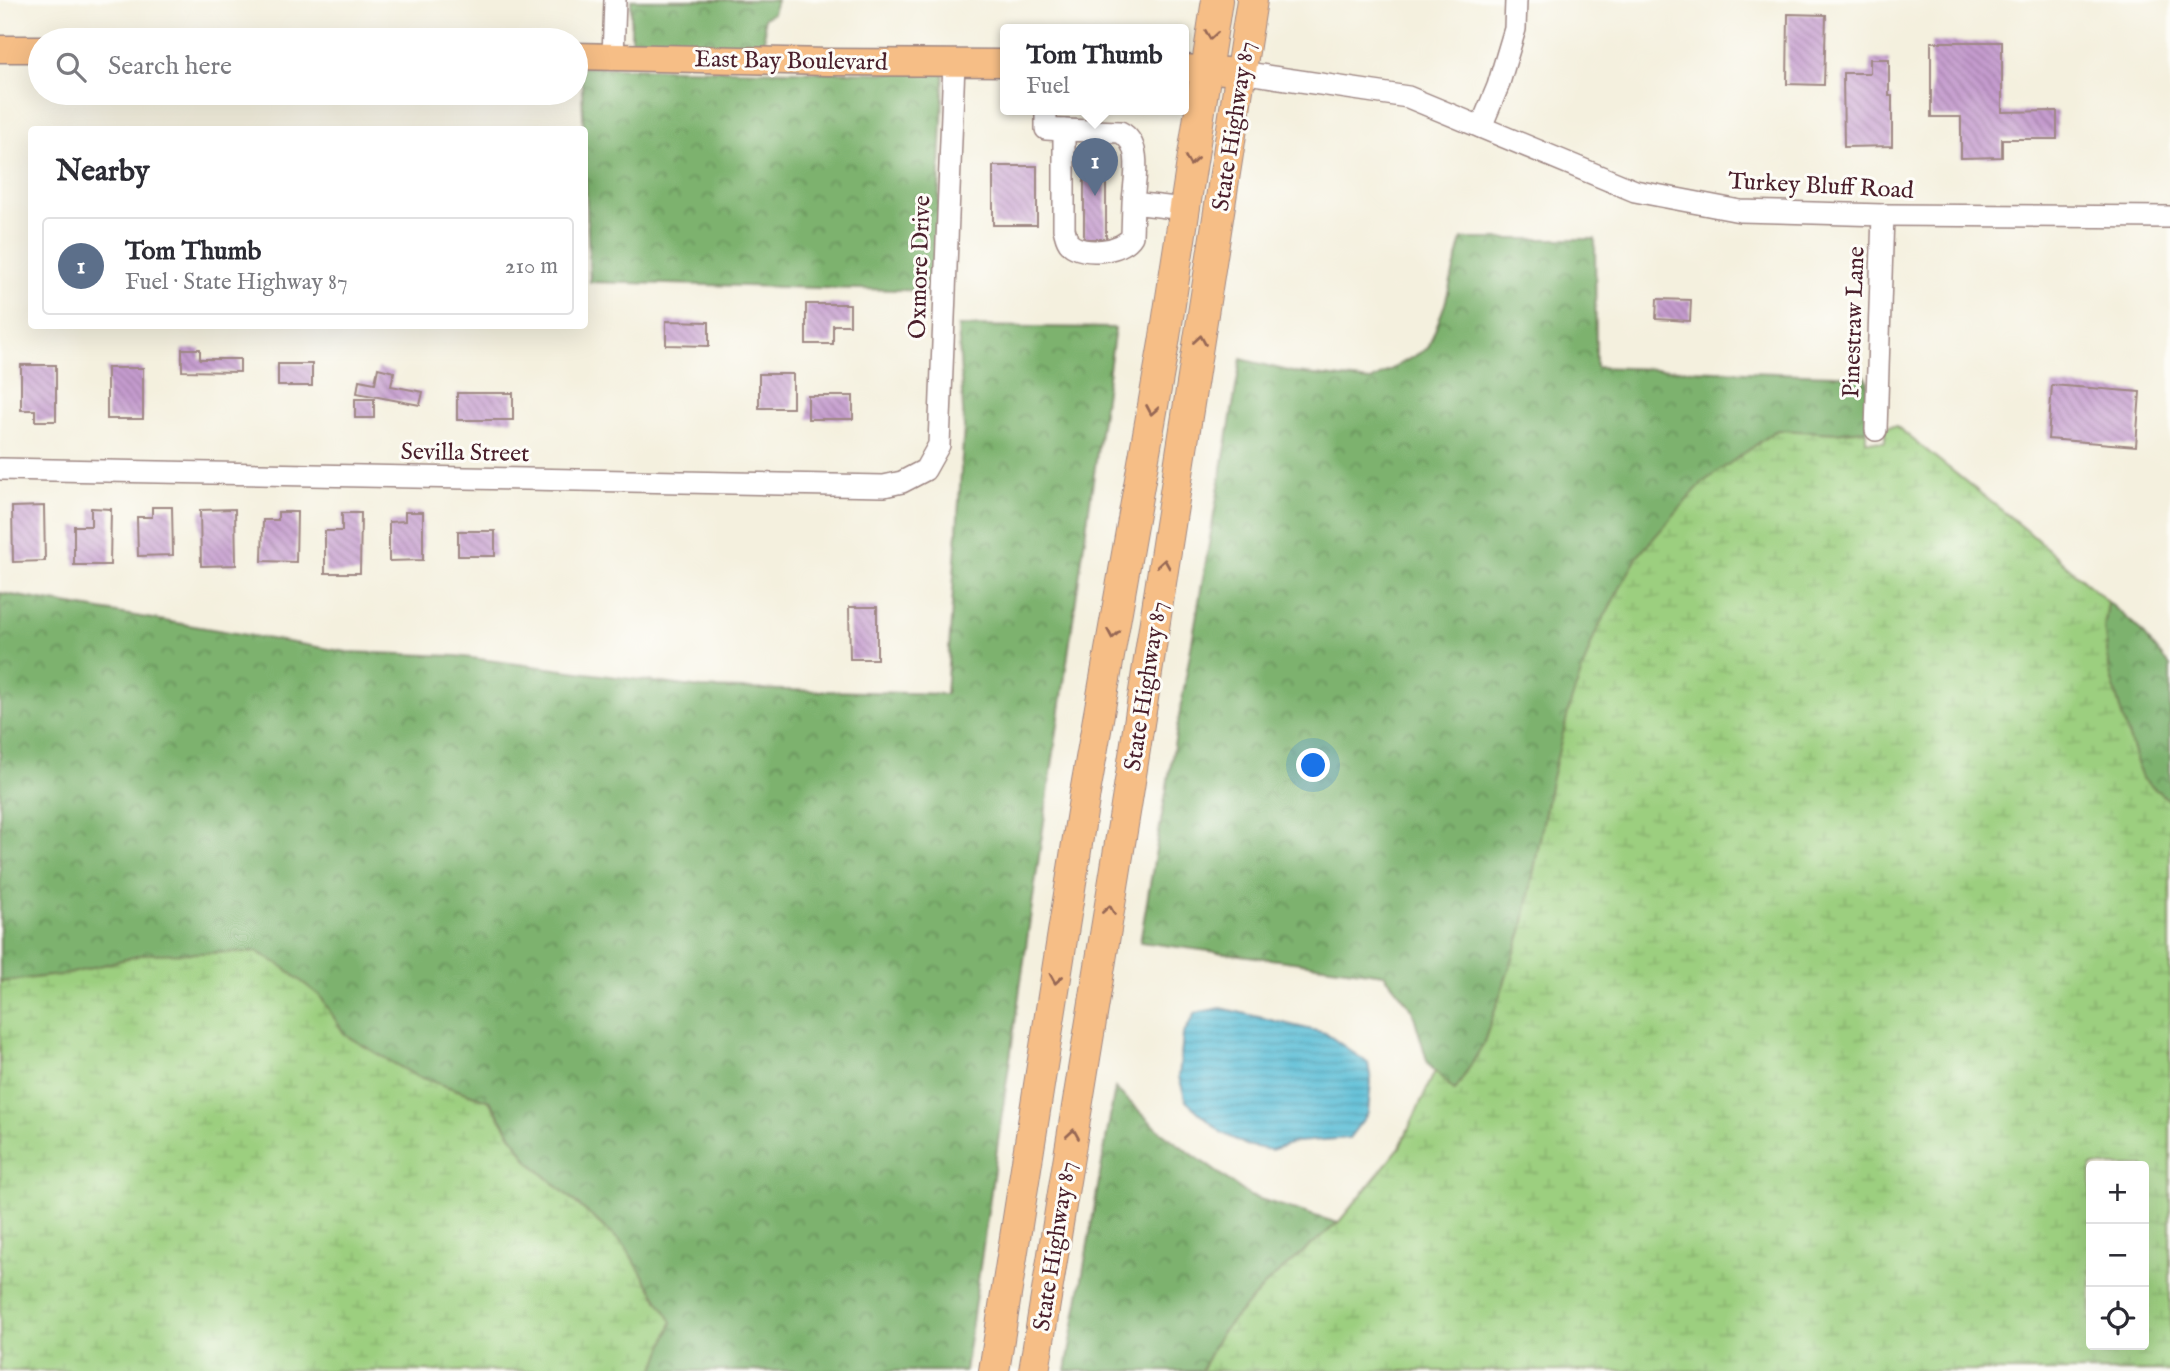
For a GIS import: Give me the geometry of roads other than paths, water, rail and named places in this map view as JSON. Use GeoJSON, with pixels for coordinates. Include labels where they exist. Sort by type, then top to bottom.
{"type":"FeatureCollection","features":[{"type":"Feature","properties":{"kind":"highway"},"geometry":{"type":"LineString","coordinates":[[994,1371],[1083,807],[1164,343],[1184,209],[1195,69],[1217,0]]}},
{"type":"Feature","properties":{"kind":"highway","name":"State Highway 87"},"geometry":{"type":"LineString","coordinates":[[1034,1371],[1128,794],[1252,0]]}},
{"type":"Feature","properties":{"kind":"main road"},"geometry":{"type":"LineString","coordinates":[[0,49],[28,50]]}},
{"type":"Feature","properties":{"kind":"main road","name":"East Bay Boulevard"},"geometry":{"type":"LineString","coordinates":[[588,56],[1000,63]]}},
{"type":"Feature","properties":{"kind":"main road"},"geometry":{"type":"LineString","coordinates":[[1195,69],[1240,72]]}},
{"type":"Feature","properties":{"kind":"street"},"geometry":{"type":"LineString","coordinates":[[613,57],[615,0]]}},
{"type":"Feature","properties":{"kind":"street"},"geometry":{"type":"LineString","coordinates":[[1480,127],[1499,86],[1515,29],[1516,0]]}},
{"type":"Feature","properties":{"kind":"street","name":"Oxmore Drive"},"geometry":{"type":"LineString","coordinates":[[925,470],[939,445],[954,63]]}},
{"type":"Feature","properties":{"kind":"street","name":"Turkey Bluff Road"},"geometry":{"type":"LineString","coordinates":[[1240,72],[1408,97],[1635,191],[1741,211],[2170,217]]}},
{"type":"Feature","properties":{"kind":"street"},"geometry":{"type":"LineString","coordinates":[[1046,115],[1046,129],[1120,132],[1126,135],[1133,146],[1132,236],[1124,245],[1111,250],[1078,250],[1067,240],[1064,229],[1064,130]]}},
{"type":"Feature","properties":{"kind":"street"},"geometry":{"type":"LineString","coordinates":[[1133,203],[1184,209]]}},
{"type":"Feature","properties":{"kind":"street","name":"Pinestraw Lane"},"geometry":{"type":"LineString","coordinates":[[1876,430],[1882,215]]}},
{"type":"Feature","properties":{"kind":"street","name":"Sevilla Street"},"geometry":{"type":"LineString","coordinates":[[0,469],[884,486],[902,482],[925,470]]}},
{"type":"Feature","properties":{"kind":"water"},"geometry":{"type":"Polygon","coordinates":[[[1221,1008],[1325,1033],[1368,1063],[1371,1081],[1368,1113],[1349,1138],[1296,1142],[1271,1150],[1246,1145],[1222,1133],[1186,1101],[1179,1077],[1183,1035],[1195,1013],[1221,1008]]]}},
{"type":"Feature","properties":{"kind":"place","name":"Tom Thumb"},"geometry":{"type":"Point","coordinates":[1095,196]}}]}
